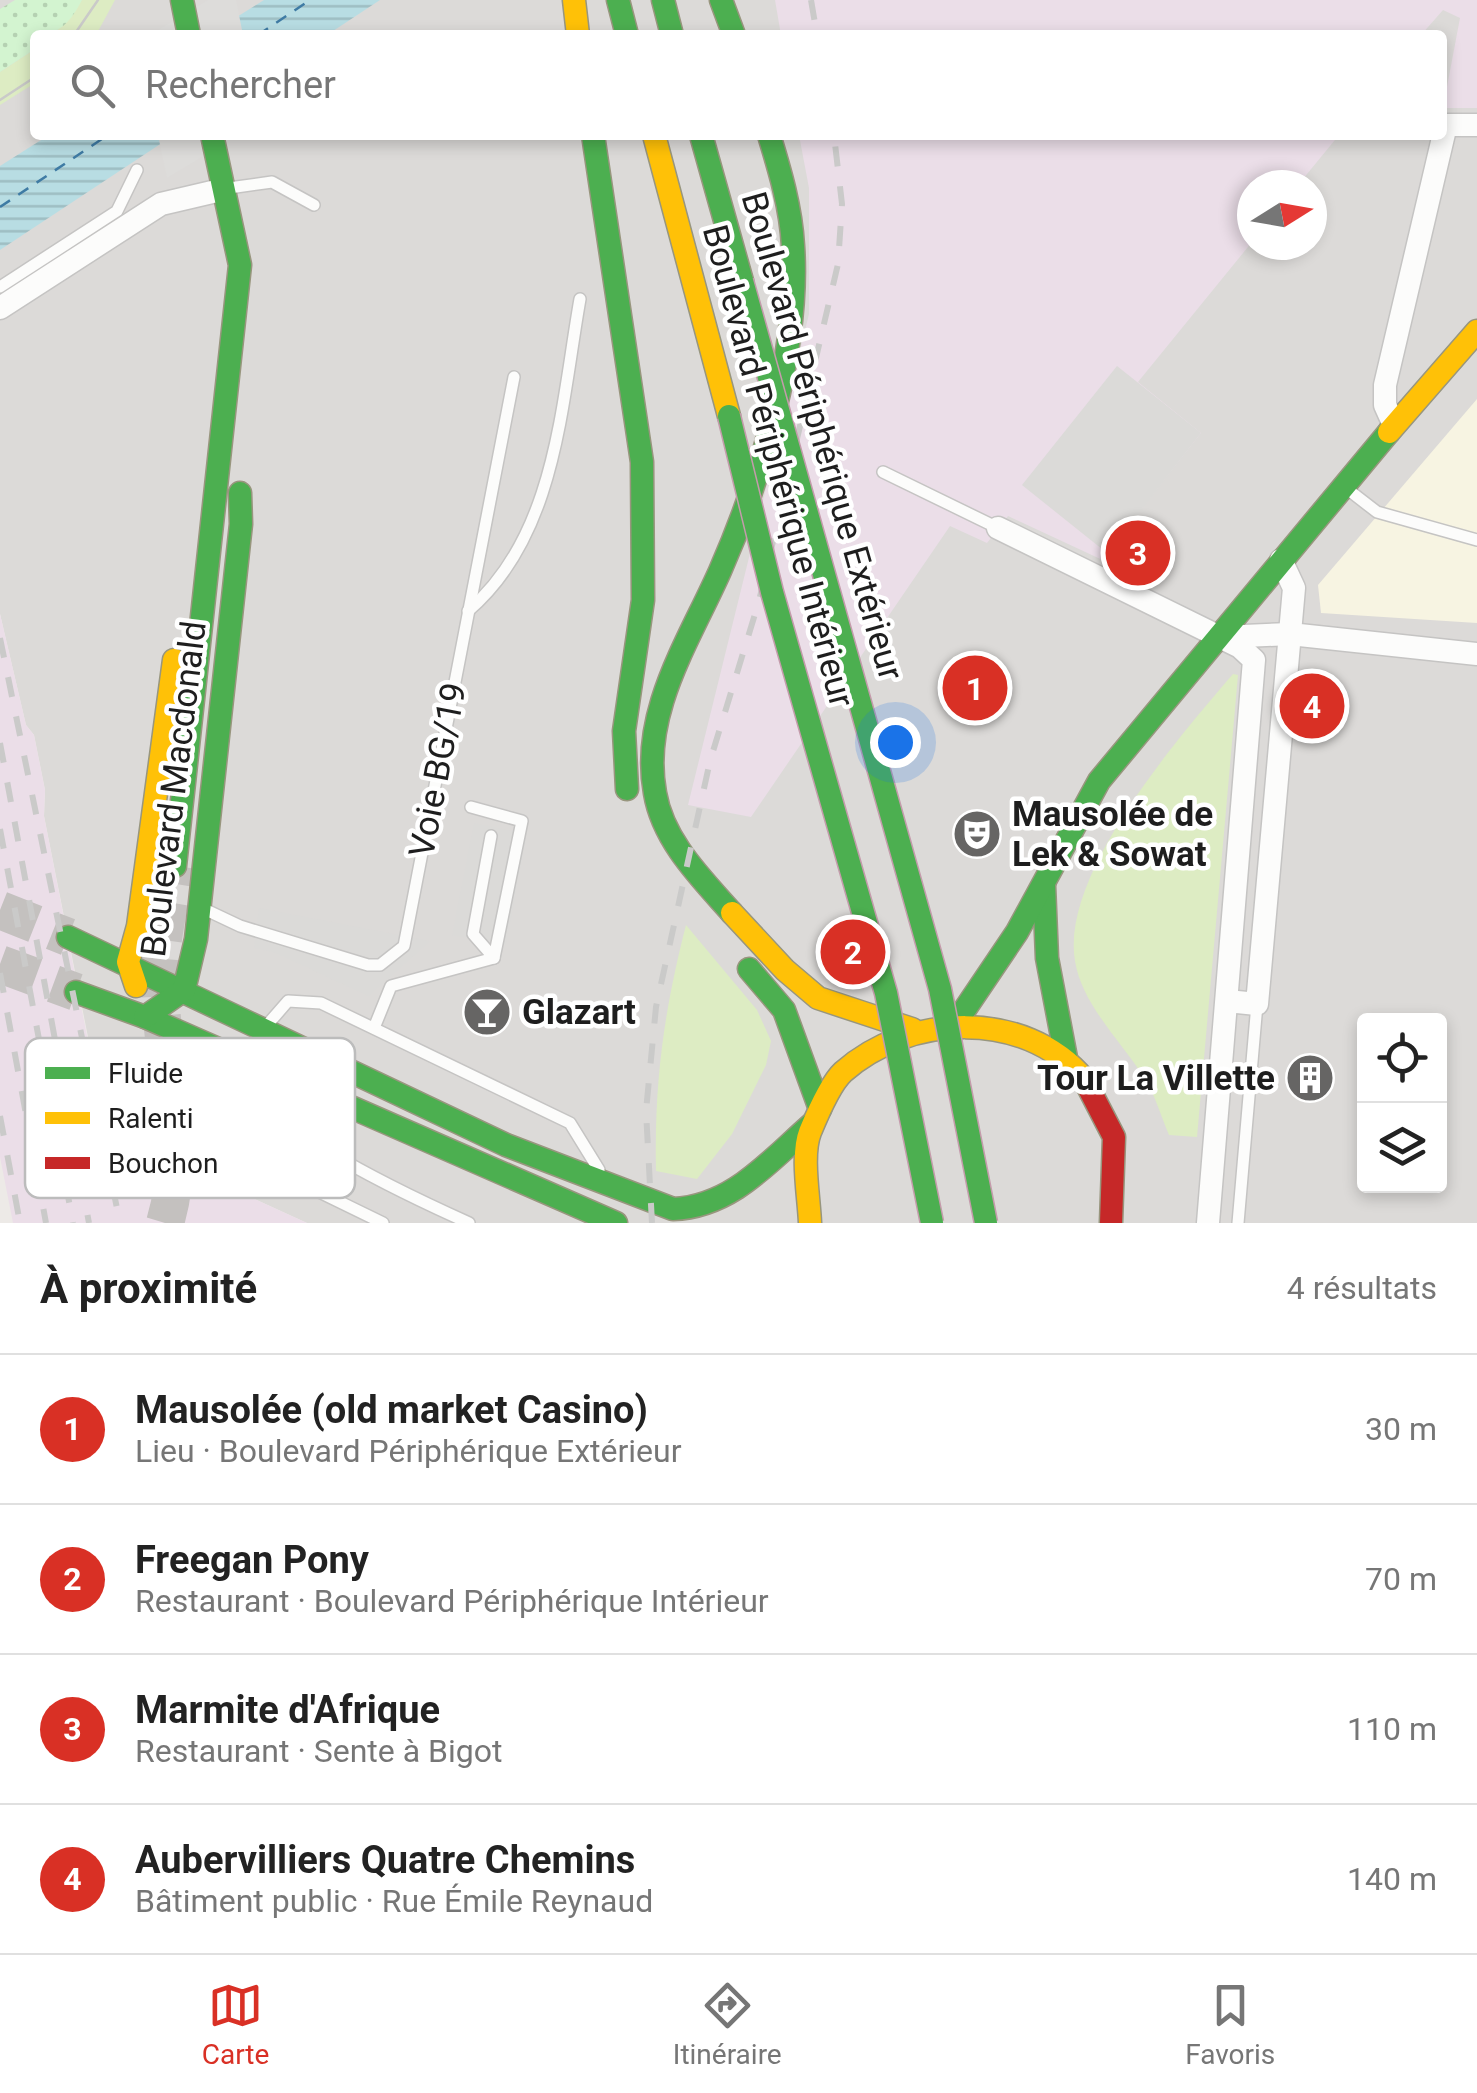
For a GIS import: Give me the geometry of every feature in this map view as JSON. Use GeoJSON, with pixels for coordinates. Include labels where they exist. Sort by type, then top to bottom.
{"type":"FeatureCollection","features":[{"type":"Feature","properties":{"kind":"main road"},"geometry":{"type":"LineString","coordinates":[[574,0],[577,30]]}},
{"type":"Feature","properties":{"kind":"main road"},"geometry":{"type":"LineString","coordinates":[[618,0],[627,30]]}},
{"type":"Feature","properties":{"kind":"main road"},"geometry":{"type":"LineString","coordinates":[[662,0],[671,30]]}},
{"type":"Feature","properties":{"kind":"main road"},"geometry":{"type":"LineString","coordinates":[[721,0],[732,30]]}},
{"type":"Feature","properties":{"kind":"main road"},"geometry":{"type":"LineString","coordinates":[[594,140],[642,462],[643,600],[624,731],[624,776],[632,813]]}},
{"type":"Feature","properties":{"kind":"main road","name":"Boulevard Périphérique Intérieur"},"geometry":{"type":"LineString","coordinates":[[655,140],[772,592],[886,993],[932,1223]]}},
{"type":"Feature","properties":{"kind":"main road","name":"Boulevard Périphérique Extérieur"},"geometry":{"type":"LineString","coordinates":[[702,140],[940,990],[986,1223]]}},
{"type":"Feature","properties":{"kind":"main road"},"geometry":{"type":"LineString","coordinates":[[770,140],[792,244],[791,307],[749,488],[732,545],[667,690],[654,736],[652,777],[665,826],[704,881],[807,991],[912,1029]]}},
{"type":"Feature","properties":{"kind":"main road","name":"Boulevard Macdonald"},"geometry":{"type":"LineString","coordinates":[[175,866],[235,342],[240,265],[214,142]]}},
{"type":"Feature","properties":{"kind":"main road"},"geometry":{"type":"LineString","coordinates":[[957,1021],[1044,885],[1100,781],[1336,492],[1477,331]]}},
{"type":"Feature","properties":{"kind":"main road","name":"Boulevard Macdonald"},"geometry":{"type":"LineString","coordinates":[[235,342],[241,524],[184,904],[184,990],[146,1017],[128,962],[141,900],[208,408],[235,342]]}},
{"type":"Feature","properties":{"kind":"main road"},"geometry":{"type":"LineString","coordinates":[[643,600],[668,622],[700,618]]}},
{"type":"Feature","properties":{"kind":"main road"},"geometry":{"type":"LineString","coordinates":[[1044,885],[1047,958],[1067,1063]]}},
{"type":"Feature","properties":{"kind":"main road"},"geometry":{"type":"LineString","coordinates":[[141,900],[184,904]]}},
{"type":"Feature","properties":{"kind":"main road"},"geometry":{"type":"LineString","coordinates":[[68,936],[128,962],[276,1038]]}},
{"type":"Feature","properties":{"kind":"main road"},"geometry":{"type":"LineString","coordinates":[[736,955],[784,1010],[816,1116],[804,1172],[810,1223]]}},
{"type":"Feature","properties":{"kind":"main road"},"geometry":{"type":"LineString","coordinates":[[76,992],[195,1038]]}},
{"type":"Feature","properties":{"kind":"main road"},"geometry":{"type":"LineString","coordinates":[[355,1075],[506,1145],[606,1182],[652,1207],[694,1211],[731,1192],[781,1148],[816,1116],[848,1068],[878,1045],[912,1029],[957,1021],[1016,1032],[1067,1063],[1095,1097],[1112,1138],[1118,1182],[1112,1223]]}},
{"type":"Feature","properties":{"kind":"main road"},"geometry":{"type":"LineString","coordinates":[[260,1038],[263,1032]]}},
{"type":"Feature","properties":{"kind":"main road"},"geometry":{"type":"LineString","coordinates":[[355,1108],[616,1223]]}},
{"type":"Feature","properties":{"kind":"main road"},"geometry":{"type":"LineString","coordinates":[[781,1148],[788,1223]]}},
{"type":"Feature","properties":{"kind":"main road"},"geometry":{"type":"LineString","coordinates":[[724,1223],[731,1192]]}},
{"type":"Feature","properties":{"kind":"street"},"geometry":{"type":"LineString","coordinates":[[1447,125],[1477,125]]}},
{"type":"Feature","properties":{"kind":"street"},"geometry":{"type":"LineString","coordinates":[[1394,425],[1386,405],[1385,385],[1442,140]]}},
{"type":"Feature","properties":{"kind":"street"},"geometry":{"type":"LineString","coordinates":[[0,308],[161,204],[226,189]]}},
{"type":"Feature","properties":{"kind":"street"},"geometry":{"type":"LineString","coordinates":[[998,528],[1246,650],[1256,668],[1208,1223]]}},
{"type":"Feature","properties":{"kind":"street"},"geometry":{"type":"LineString","coordinates":[[1227,1001],[1257,1004],[1294,588],[1281,560]]}},
{"type":"Feature","properties":{"kind":"street"},"geometry":{"type":"LineString","coordinates":[[1221,637],[1290,634],[1477,654]]}},
{"type":"Feature","properties":{"kind":"lane"},"geometry":{"type":"LineString","coordinates":[[0,287],[117,211],[137,170]]}},
{"type":"Feature","properties":{"kind":"lane"},"geometry":{"type":"LineString","coordinates":[[226,189],[272,182],[314,205]]}},
{"type":"Feature","properties":{"kind":"lane"},"geometry":{"type":"LineString","coordinates":[[468,611],[485,597],[521,543],[548,481],[580,300]]}},
{"type":"Feature","properties":{"kind":"lane","name":"Voie BG/19"},"geometry":{"type":"LineString","coordinates":[[184,904],[368,966],[380,965],[404,946],[514,377]]}},
{"type":"Feature","properties":{"kind":"lane"},"geometry":{"type":"LineString","coordinates":[[883,472],[998,528]]}},
{"type":"Feature","properties":{"kind":"lane"},"geometry":{"type":"LineString","coordinates":[[1336,492],[1376,512],[1477,540]]}},
{"type":"Feature","properties":{"kind":"lane"},"geometry":{"type":"LineString","coordinates":[[471,808],[522,821],[494,958]]}},
{"type":"Feature","properties":{"kind":"lane"},"geometry":{"type":"LineString","coordinates":[[491,836],[474,934],[494,958]]}},
{"type":"Feature","properties":{"kind":"lane"},"geometry":{"type":"LineString","coordinates":[[374,1028],[392,986],[494,958]]}},
{"type":"Feature","properties":{"kind":"lane"},"geometry":{"type":"LineString","coordinates":[[263,1032],[284,1004],[306,999],[374,1028],[570,1123],[606,1182]]}},
{"type":"Feature","properties":{"kind":"lane"},"geometry":{"type":"LineString","coordinates":[[1238,1223],[1257,1004]]}},
{"type":"Feature","properties":{"kind":"lane"},"geometry":{"type":"LineString","coordinates":[[355,1171],[469,1223]]}},
{"type":"Feature","properties":{"kind":"lane"},"geometry":{"type":"LineString","coordinates":[[332,1198],[383,1223]]}},
{"type":"Feature","properties":{"kind":"shaded area"},"geometry":{"type":"Polygon","coordinates":[[[0,0],[1477,0],[1477,1223],[307,1223],[253,1198],[355,1198],[355,1038],[88,1038],[44,816],[45,790],[34,735],[26,725],[0,614],[0,0]]]}},
{"type":"Feature","properties":{"kind":"shaded area"},"geometry":{"type":"Polygon","coordinates":[[[775,0],[1477,0],[1477,108],[1447,108],[1447,87],[1460,18],[1443,10],[1425,30],[780,30],[775,0]]]}},
{"type":"Feature","properties":{"kind":"shaded area"},"geometry":{"type":"Polygon","coordinates":[[[800,140],[1335,140],[1310,170],[1237,170],[1237,260],[1138,382],[1201,433],[1102,558],[1109,563],[1008,516],[987,543],[950,526],[751,817],[688,805],[809,314],[809,188],[800,140]]]}},
{"type":"Feature","properties":{"kind":"shaded area"},"geometry":{"type":"Polygon","coordinates":[[[1117,366],[1201,433],[1107,553],[1022,485],[1117,366]]]}},
{"type":"Feature","properties":{"kind":"shaded area"},"geometry":{"type":"Polygon","coordinates":[[[1477,399],[1477,623],[1321,613],[1318,585],[1477,399]]]}},
{"type":"Feature","properties":{"kind":"shaded area"},"geometry":{"type":"Polygon","coordinates":[[[0,614],[26,725],[34,735],[45,790],[44,816],[87,1038],[25,1038],[25,1198],[253,1198],[307,1223],[13,1223],[0,1157],[0,614]]]}},
{"type":"Feature","properties":{"kind":"shaded area"},"geometry":{"type":"Polygon","coordinates":[[[474,823],[527,834],[506,945],[452,935],[474,823]]]}},
{"type":"Feature","properties":{"kind":"shaded area"},"geometry":{"type":"Polygon","coordinates":[[[259,908],[430,941],[368,996],[276,953],[254,948],[259,908]]]}},
{"type":"Feature","properties":{"kind":"green space"},"geometry":{"type":"Polygon","coordinates":[[[15,0],[82,0],[64,25],[55,30],[30,30],[30,52],[0,72],[0,9],[15,0]]]}},
{"type":"Feature","properties":{"kind":"green space"},"geometry":{"type":"Polygon","coordinates":[[[82,0],[115,0],[99,30],[57,30],[82,0]]]}},
{"type":"Feature","properties":{"kind":"green space"},"geometry":{"type":"Polygon","coordinates":[[[30,52],[30,86],[0,105],[0,72],[30,52]]]}},
{"type":"Feature","properties":{"kind":"green space"},"geometry":{"type":"Polygon","coordinates":[[[1233,674],[1238,675],[1197,1137],[1169,1135],[1145,1079],[1086,993],[1075,961],[1075,926],[1086,888],[1128,809],[1183,733],[1233,674]]]}},
{"type":"Feature","properties":{"kind":"green space"},"geometry":{"type":"Polygon","coordinates":[[[686,925],[757,1010],[771,1041],[766,1065],[732,1134],[697,1179],[656,1171],[662,1047],[686,925]]]}},
{"type":"Feature","properties":{"kind":"water"},"geometry":{"type":"Polygon","coordinates":[[[264,0],[380,0],[335,30],[216,30],[264,0]]]}},
{"type":"Feature","properties":{"kind":"water"},"geometry":{"type":"Polygon","coordinates":[[[41,140],[166,140],[0,250],[0,166],[41,140]]]}},
{"type":"Feature","properties":{"kind":"pier"},"geometry":{"type":"Polygon","coordinates":[[[208,0],[236,0],[242,30],[158,30],[208,0]]]}},
{"type":"Feature","properties":{"kind":"pier"},"geometry":{"type":"Polygon","coordinates":[[[159,140],[230,140],[167,178],[159,140]]]}},
{"type":"Feature","properties":{"kind":"ferry route"},"geometry":{"type":"LineString","coordinates":[[265,30],[310,0]]}},
{"type":"Feature","properties":{"kind":"ferry route"},"geometry":{"type":"LineString","coordinates":[[0,207],[100,140]]}},
{"type":"Feature","properties":{"kind":"tunnel"},"geometry":{"type":"LineString","coordinates":[[164,1038],[160,968],[175,866]]}},
{"type":"Feature","properties":{"kind":"tunnel"},"geometry":{"type":"LineString","coordinates":[[0,910],[68,937]]}},
{"type":"Feature","properties":{"kind":"tunnel"},"geometry":{"type":"LineString","coordinates":[[0,964],[76,992]]}},
{"type":"Feature","properties":{"kind":"tunnel"},"geometry":{"type":"LineString","coordinates":[[165,1223],[171,1198]]}},
{"type":"Feature","properties":{"kind":"tram line"},"geometry":{"type":"LineString","coordinates":[[77,30],[98,0]]}},
{"type":"Feature","properties":{"kind":"tram line"},"geometry":{"type":"LineString","coordinates":[[0,100],[30,80]]}},
{"type":"Feature","properties":{"kind":"railway"},"geometry":{"type":"LineString","coordinates":[[811,0],[816,30]]}},
{"type":"Feature","properties":{"kind":"railway"},"geometry":{"type":"LineString","coordinates":[[652,1223],[646,1111],[656,1007],[710,761],[759,601],[838,264],[842,204],[835,140]]}},
{"type":"Feature","properties":{"kind":"railway"},"geometry":{"type":"LineString","coordinates":[[0,638],[82,1038]]}},
{"type":"Feature","properties":{"kind":"railway"},"geometry":{"type":"LineString","coordinates":[[0,743],[55,1038]]}},
{"type":"Feature","properties":{"kind":"railway"},"geometry":{"type":"LineString","coordinates":[[0,829],[39,1038]]}},
{"type":"Feature","properties":{"kind":"railway"},"geometry":{"type":"LineString","coordinates":[[0,973],[25,1109]]}},
{"type":"Feature","properties":{"kind":"railway"},"geometry":{"type":"LineString","coordinates":[[0,1116],[20,1223]]}},
{"type":"Feature","properties":{"kind":"railway"},"geometry":{"type":"LineString","coordinates":[[41,1198],[46,1223]]}},
{"type":"Feature","properties":{"kind":"railway"},"geometry":{"type":"LineString","coordinates":[[68,1198],[73,1223]]}},
{"type":"Feature","properties":{"kind":"railway"},"geometry":{"type":"LineString","coordinates":[[84,1198],[89,1223]]}},
{"type":"Feature","properties":{"kind":"railway"},"geometry":{"type":"LineString","coordinates":[[115,1198],[120,1223]]}},
{"type":"Feature","properties":{"kind":"traffic: fast"},"geometry":{"type":"LineString","coordinates":[[182,0],[188,30]]}},
{"type":"Feature","properties":{"kind":"traffic: fast"},"geometry":{"type":"LineString","coordinates":[[618,0],[626,30]]}},
{"type":"Feature","properties":{"kind":"traffic: fast"},"geometry":{"type":"LineString","coordinates":[[663,0],[671,30]]}},
{"type":"Feature","properties":{"kind":"traffic: fast"},"geometry":{"type":"LineString","coordinates":[[721,0],[732,30]]}},
{"type":"Feature","properties":{"kind":"traffic: fast"},"geometry":{"type":"LineString","coordinates":[[175,866],[240,265],[213,140]]}},
{"type":"Feature","properties":{"kind":"traffic: fast"},"geometry":{"type":"LineString","coordinates":[[594,140],[642,462],[643,600],[624,731],[627,789]]}},
{"type":"Feature","properties":{"kind":"traffic: fast"},"geometry":{"type":"LineString","coordinates":[[702,140],[742,281]]}},
{"type":"Feature","properties":{"kind":"traffic: fast"},"geometry":{"type":"LineString","coordinates":[[732,913],[685,858],[666,827],[655,793],[652,763],[654,734],[670,678],[750,495],[784,369],[794,285],[793,246],[770,140]]}},
{"type":"Feature","properties":{"kind":"traffic: fast"},"geometry":{"type":"LineString","coordinates":[[742,281],[940,989],[986,1223]]}},
{"type":"Feature","properties":{"kind":"traffic: fast"},"geometry":{"type":"LineString","coordinates":[[729,416],[772,592],[886,993],[932,1223]]}},
{"type":"Feature","properties":{"kind":"traffic: fast"},"geometry":{"type":"LineString","coordinates":[[957,1021],[1017,932],[1099,781],[1389,432]]}},
{"type":"Feature","properties":{"kind":"traffic: fast"},"geometry":{"type":"LineString","coordinates":[[145,1017],[184,990],[196,939],[241,524],[240,493]]}},
{"type":"Feature","properties":{"kind":"traffic: fast"},"geometry":{"type":"LineString","coordinates":[[1044,885],[1047,958],[1067,1063]]}},
{"type":"Feature","properties":{"kind":"traffic: fast"},"geometry":{"type":"LineString","coordinates":[[68,937],[281,1038]]}},
{"type":"Feature","properties":{"kind":"traffic: fast"},"geometry":{"type":"LineString","coordinates":[[749,969],[784,1010],[820,1109]]}},
{"type":"Feature","properties":{"kind":"traffic: fast"},"geometry":{"type":"LineString","coordinates":[[76,992],[193,1038]]}},
{"type":"Feature","properties":{"kind":"traffic: fast"},"geometry":{"type":"LineString","coordinates":[[355,1073],[506,1145],[673,1209],[714,1200],[733,1190],[813,1123]]}},
{"type":"Feature","properties":{"kind":"traffic: fast"},"geometry":{"type":"LineString","coordinates":[[355,1109],[616,1223]]}},
{"type":"Feature","properties":{"kind":"traffic: slow"},"geometry":{"type":"LineString","coordinates":[[574,0],[577,30]]}},
{"type":"Feature","properties":{"kind":"traffic: slow"},"geometry":{"type":"LineString","coordinates":[[655,140],[729,416]]}},
{"type":"Feature","properties":{"kind":"traffic: slow"},"geometry":{"type":"LineString","coordinates":[[1389,432],[1477,331]]}},
{"type":"Feature","properties":{"kind":"traffic: slow"},"geometry":{"type":"LineString","coordinates":[[136,986],[128,962],[138,926],[174,660]]}},
{"type":"Feature","properties":{"kind":"traffic: slow"},"geometry":{"type":"LineString","coordinates":[[732,913],[785,970],[818,998],[912,1029]]}},
{"type":"Feature","properties":{"kind":"traffic: slow"},"geometry":{"type":"LineString","coordinates":[[810,1223],[806,1164],[810,1132],[838,1077],[870,1053],[932,1030],[999,1030],[1030,1040],[1059,1056],[1084,1079]]}},
{"type":"Feature","properties":{"kind":"traffic: jam"},"geometry":{"type":"LineString","coordinates":[[1084,1079],[1114,1137],[1111,1223]]}},
{"type":"Feature","properties":{"kind":"place","name":"Marmite d'Afrique"},"geometry":{"type":"Point","coordinates":[1138,553]}},
{"type":"Feature","properties":{"kind":"place","name":"Mausolée (old market Casino)"},"geometry":{"type":"Point","coordinates":[975,688]}},
{"type":"Feature","properties":{"kind":"place","name":"Aubervilliers Quatre Chemins"},"geometry":{"type":"Point","coordinates":[1312,706]}},
{"type":"Feature","properties":{"kind":"place","name":"Mausolée de Lek & Sowat"},"geometry":{"type":"Point","coordinates":[977,834]}},
{"type":"Feature","properties":{"kind":"place","name":"Freegan Pony"},"geometry":{"type":"Point","coordinates":[853,952]}},
{"type":"Feature","properties":{"kind":"place","name":"Glazart"},"geometry":{"type":"Point","coordinates":[487,1012]}},
{"type":"Feature","properties":{"kind":"place","name":"Tour La Villette"},"geometry":{"type":"Point","coordinates":[1310,1078]}}]}
